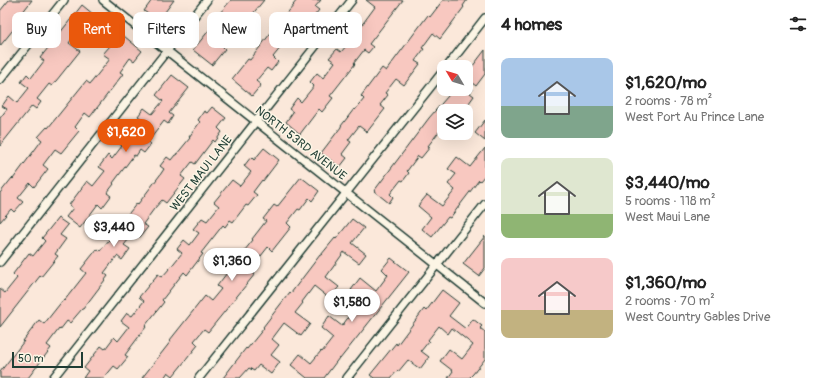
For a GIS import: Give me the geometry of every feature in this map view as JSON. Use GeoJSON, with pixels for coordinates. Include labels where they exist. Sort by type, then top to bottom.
{"type":"FeatureCollection","features":[{"type":"Feature","properties":{"kind":"street"},"geometry":{"type":"LineString","coordinates":[[0,80],[64,0]]}},
{"type":"Feature","properties":{"kind":"street","name":"NORTH 53RD AVENUE"},"geometry":{"type":"LineString","coordinates":[[103,0],[485,303]]}},
{"type":"Feature","properties":{"kind":"street"},"geometry":{"type":"LineString","coordinates":[[0,262],[207,0]]}},
{"type":"Feature","properties":{"kind":"street","name":"WEST MAUI LANE"},"geometry":{"type":"LineString","coordinates":[[53,378],[352,0]]}},
{"type":"Feature","properties":{"kind":"street"},"geometry":{"type":"LineString","coordinates":[[452,60],[485,18]]}},
{"type":"Feature","properties":{"kind":"street"},"geometry":{"type":"LineString","coordinates":[[199,378],[437,79]]}},
{"type":"Feature","properties":{"kind":"street"},"geometry":{"type":"LineString","coordinates":[[347,378],[485,204]]}},
{"type":"Feature","properties":{"kind":"building"},"geometry":{"type":"Polygon","coordinates":[[[9,0],[32,0],[23,12],[12,12],[12,31],[0,46],[0,11],[9,0]]]}},
{"type":"Feature","properties":{"kind":"building"},"geometry":{"type":"Polygon","coordinates":[[[152,0],[174,0],[165,12],[144,11],[152,0]]]}},
{"type":"Feature","properties":{"kind":"building"},"geometry":{"type":"Polygon","coordinates":[[[231,0],[264,0],[254,12],[221,12],[231,0]]]}},
{"type":"Feature","properties":{"kind":"building"},"geometry":{"type":"Polygon","coordinates":[[[297,0],[321,0],[315,7],[319,10],[317,12],[288,12],[297,0]]]}},
{"type":"Feature","properties":{"kind":"building"},"geometry":{"type":"Polygon","coordinates":[[[366,0],[403,0],[369,44],[373,47],[368,53],[364,50],[330,96],[333,98],[322,112],[319,109],[300,134],[286,122],[293,112],[289,109],[297,98],[301,102],[314,86],[310,82],[317,73],[323,78],[335,62],[329,58],[337,49],[341,52],[344,48],[362,48],[362,25],[375,7],[366,0]]]}},
{"type":"Feature","properties":{"kind":"building"},"geometry":{"type":"Polygon","coordinates":[[[443,0],[467,0],[463,6],[464,7],[440,39],[433,33],[415,61],[420,64],[404,85],[396,79],[385,93],[388,95],[380,105],[385,109],[367,132],[359,126],[348,140],[351,142],[342,154],[347,158],[340,167],[321,153],[354,109],[355,110],[364,99],[361,96],[382,68],[386,71],[428,15],[430,17],[443,0]]]}},
{"type":"Feature","properties":{"kind":"building"},"geometry":{"type":"Polygon","coordinates":[[[82,5],[90,12],[76,12],[82,5]]]}},
{"type":"Feature","properties":{"kind":"building"},"geometry":{"type":"Polygon","coordinates":[[[69,21],[69,48],[76,48],[80,51],[52,86],[49,84],[37,99],[41,102],[36,109],[32,106],[0,146],[0,118],[7,109],[2,106],[9,96],[17,103],[29,88],[21,82],[27,74],[31,78],[44,61],[40,58],[48,48],[61,48],[61,32],[69,21]]]}},
{"type":"Feature","properties":{"kind":"building"},"geometry":{"type":"Polygon","coordinates":[[[207,33],[207,48],[225,49],[212,65],[193,50],[195,48],[199,48],[199,43],[207,33]]]}},
{"type":"Feature","properties":{"kind":"building"},"geometry":{"type":"Polygon","coordinates":[[[269,35],[269,48],[280,48],[273,57],[278,62],[271,71],[267,68],[256,81],[261,85],[252,96],[232,79],[248,59],[250,60],[259,48],[261,48],[261,46],[269,35]]]}},
{"type":"Feature","properties":{"kind":"building"},"geometry":{"type":"Polygon","coordinates":[[[125,37],[133,44],[133,48],[138,48],[142,51],[134,61],[130,58],[120,72],[123,74],[90,117],[85,113],[75,127],[79,131],[61,153],[55,149],[43,165],[48,169],[34,187],[30,183],[18,198],[23,202],[14,212],[11,209],[0,222],[0,193],[12,178],[13,179],[42,140],[38,137],[47,127],[48,128],[86,81],[90,84],[110,59],[103,54],[108,48],[125,48],[125,37]]]}},
{"type":"Feature","properties":{"kind":"building"},"geometry":{"type":"Polygon","coordinates":[[[485,50],[485,74],[476,86],[473,84],[473,66],[485,50]]]}},
{"type":"Feature","properties":{"kind":"building"},"geometry":{"type":"Polygon","coordinates":[[[172,75],[189,88],[169,113],[173,116],[168,124],[164,121],[148,142],[151,144],[144,153],[140,150],[136,156],[134,155],[107,193],[111,196],[102,208],[98,204],[80,228],[66,217],[73,208],[69,205],[87,181],[93,186],[105,171],[99,167],[108,155],[112,159],[122,146],[118,142],[125,133],[130,136],[143,120],[138,116],[144,108],[152,114],[163,101],[156,95],[172,75]]]}},
{"type":"Feature","properties":{"kind":"building"},"geometry":{"type":"Polygon","coordinates":[[[448,96],[474,96],[468,104],[441,104],[448,96]]]}},
{"type":"Feature","properties":{"kind":"building"},"geometry":{"type":"Polygon","coordinates":[[[212,107],[226,118],[218,128],[222,132],[215,142],[213,140],[195,164],[192,162],[181,176],[185,179],[166,203],[162,200],[154,209],[143,224],[148,227],[140,237],[134,233],[124,245],[130,249],[122,260],[117,256],[104,273],[108,276],[83,309],[70,323],[67,321],[60,330],[59,329],[47,345],[51,348],[28,378],[0,378],[0,372],[39,320],[44,324],[63,300],[64,301],[86,273],[81,269],[97,249],[100,251],[137,203],[138,204],[164,169],[160,166],[167,157],[171,160],[190,138],[189,137],[200,122],[198,120],[204,111],[207,113],[212,107]]]}},
{"type":"Feature","properties":{"kind":"building"},"geometry":{"type":"Polygon","coordinates":[[[437,109],[437,134],[428,146],[430,147],[421,158],[418,156],[407,171],[409,173],[403,181],[401,180],[390,194],[393,197],[389,203],[374,191],[437,109]]]}},
{"type":"Feature","properties":{"kind":"building"},"geometry":{"type":"Polygon","coordinates":[[[485,120],[485,141],[475,133],[485,120]]]}},
{"type":"Feature","properties":{"kind":"building"},"geometry":{"type":"Polygon","coordinates":[[[264,148],[279,160],[253,192],[257,195],[248,206],[246,205],[233,222],[230,220],[225,227],[223,225],[201,253],[203,254],[187,275],[184,272],[162,300],[164,302],[125,355],[128,357],[118,369],[114,366],[104,378],[83,378],[88,371],[84,368],[101,346],[105,349],[114,337],[118,341],[129,327],[121,321],[127,313],[132,316],[144,301],[139,297],[158,274],[162,277],[182,253],[177,249],[184,240],[190,245],[199,233],[193,229],[202,218],[207,221],[219,206],[214,202],[232,180],[240,186],[251,172],[244,166],[251,157],[254,160],[264,148]]]}},
{"type":"Feature","properties":{"kind":"building"},"geometry":{"type":"Polygon","coordinates":[[[485,148],[485,175],[480,181],[479,180],[450,218],[448,217],[432,237],[422,229],[431,217],[418,206],[427,195],[442,206],[455,190],[448,184],[456,174],[448,169],[457,157],[470,167],[485,148]]]}},
{"type":"Feature","properties":{"kind":"building"},"geometry":{"type":"Polygon","coordinates":[[[301,177],[319,191],[312,201],[309,198],[300,210],[298,209],[287,223],[291,227],[272,251],[268,247],[250,270],[255,274],[208,332],[204,329],[194,341],[198,345],[173,376],[168,372],[164,378],[142,378],[205,296],[211,301],[221,289],[217,286],[233,265],[228,262],[236,252],[240,256],[266,221],[263,219],[274,205],[277,207],[301,177]]]}},
{"type":"Feature","properties":{"kind":"building"},"geometry":{"type":"Polygon","coordinates":[[[58,218],[68,225],[60,235],[66,239],[55,254],[58,256],[41,277],[40,276],[0,327],[0,289],[5,293],[17,278],[13,274],[29,253],[33,256],[45,241],[42,238],[58,218]]]}},
{"type":"Feature","properties":{"kind":"building"},"geometry":{"type":"Polygon","coordinates":[[[352,219],[364,228],[352,243],[366,254],[359,263],[344,252],[326,277],[339,287],[329,298],[314,286],[295,313],[310,324],[301,336],[284,323],[272,339],[279,345],[271,355],[280,362],[271,374],[259,365],[254,371],[249,368],[240,378],[223,378],[246,348],[247,349],[264,328],[263,327],[320,255],[335,238],[336,239],[352,219]]]}},
{"type":"Feature","properties":{"kind":"building"},"geometry":{"type":"Polygon","coordinates":[[[485,236],[485,268],[479,276],[463,264],[485,236]]]}},
{"type":"Feature","properties":{"kind":"building"},"geometry":{"type":"Polygon","coordinates":[[[391,258],[409,272],[324,378],[307,378],[291,365],[300,354],[311,363],[321,351],[322,352],[333,338],[321,328],[329,316],[342,326],[362,298],[351,290],[360,278],[376,291],[388,275],[382,269],[391,258]]]}},
{"type":"Feature","properties":{"kind":"building"},"geometry":{"type":"Polygon","coordinates":[[[442,290],[459,303],[449,316],[466,329],[473,319],[482,326],[480,328],[485,332],[485,359],[473,374],[469,378],[448,378],[453,371],[440,361],[449,349],[462,359],[473,345],[452,328],[448,334],[439,326],[421,351],[429,357],[420,369],[408,360],[391,378],[374,378],[370,375],[396,343],[397,345],[424,309],[426,311],[442,290]]]}}]}
